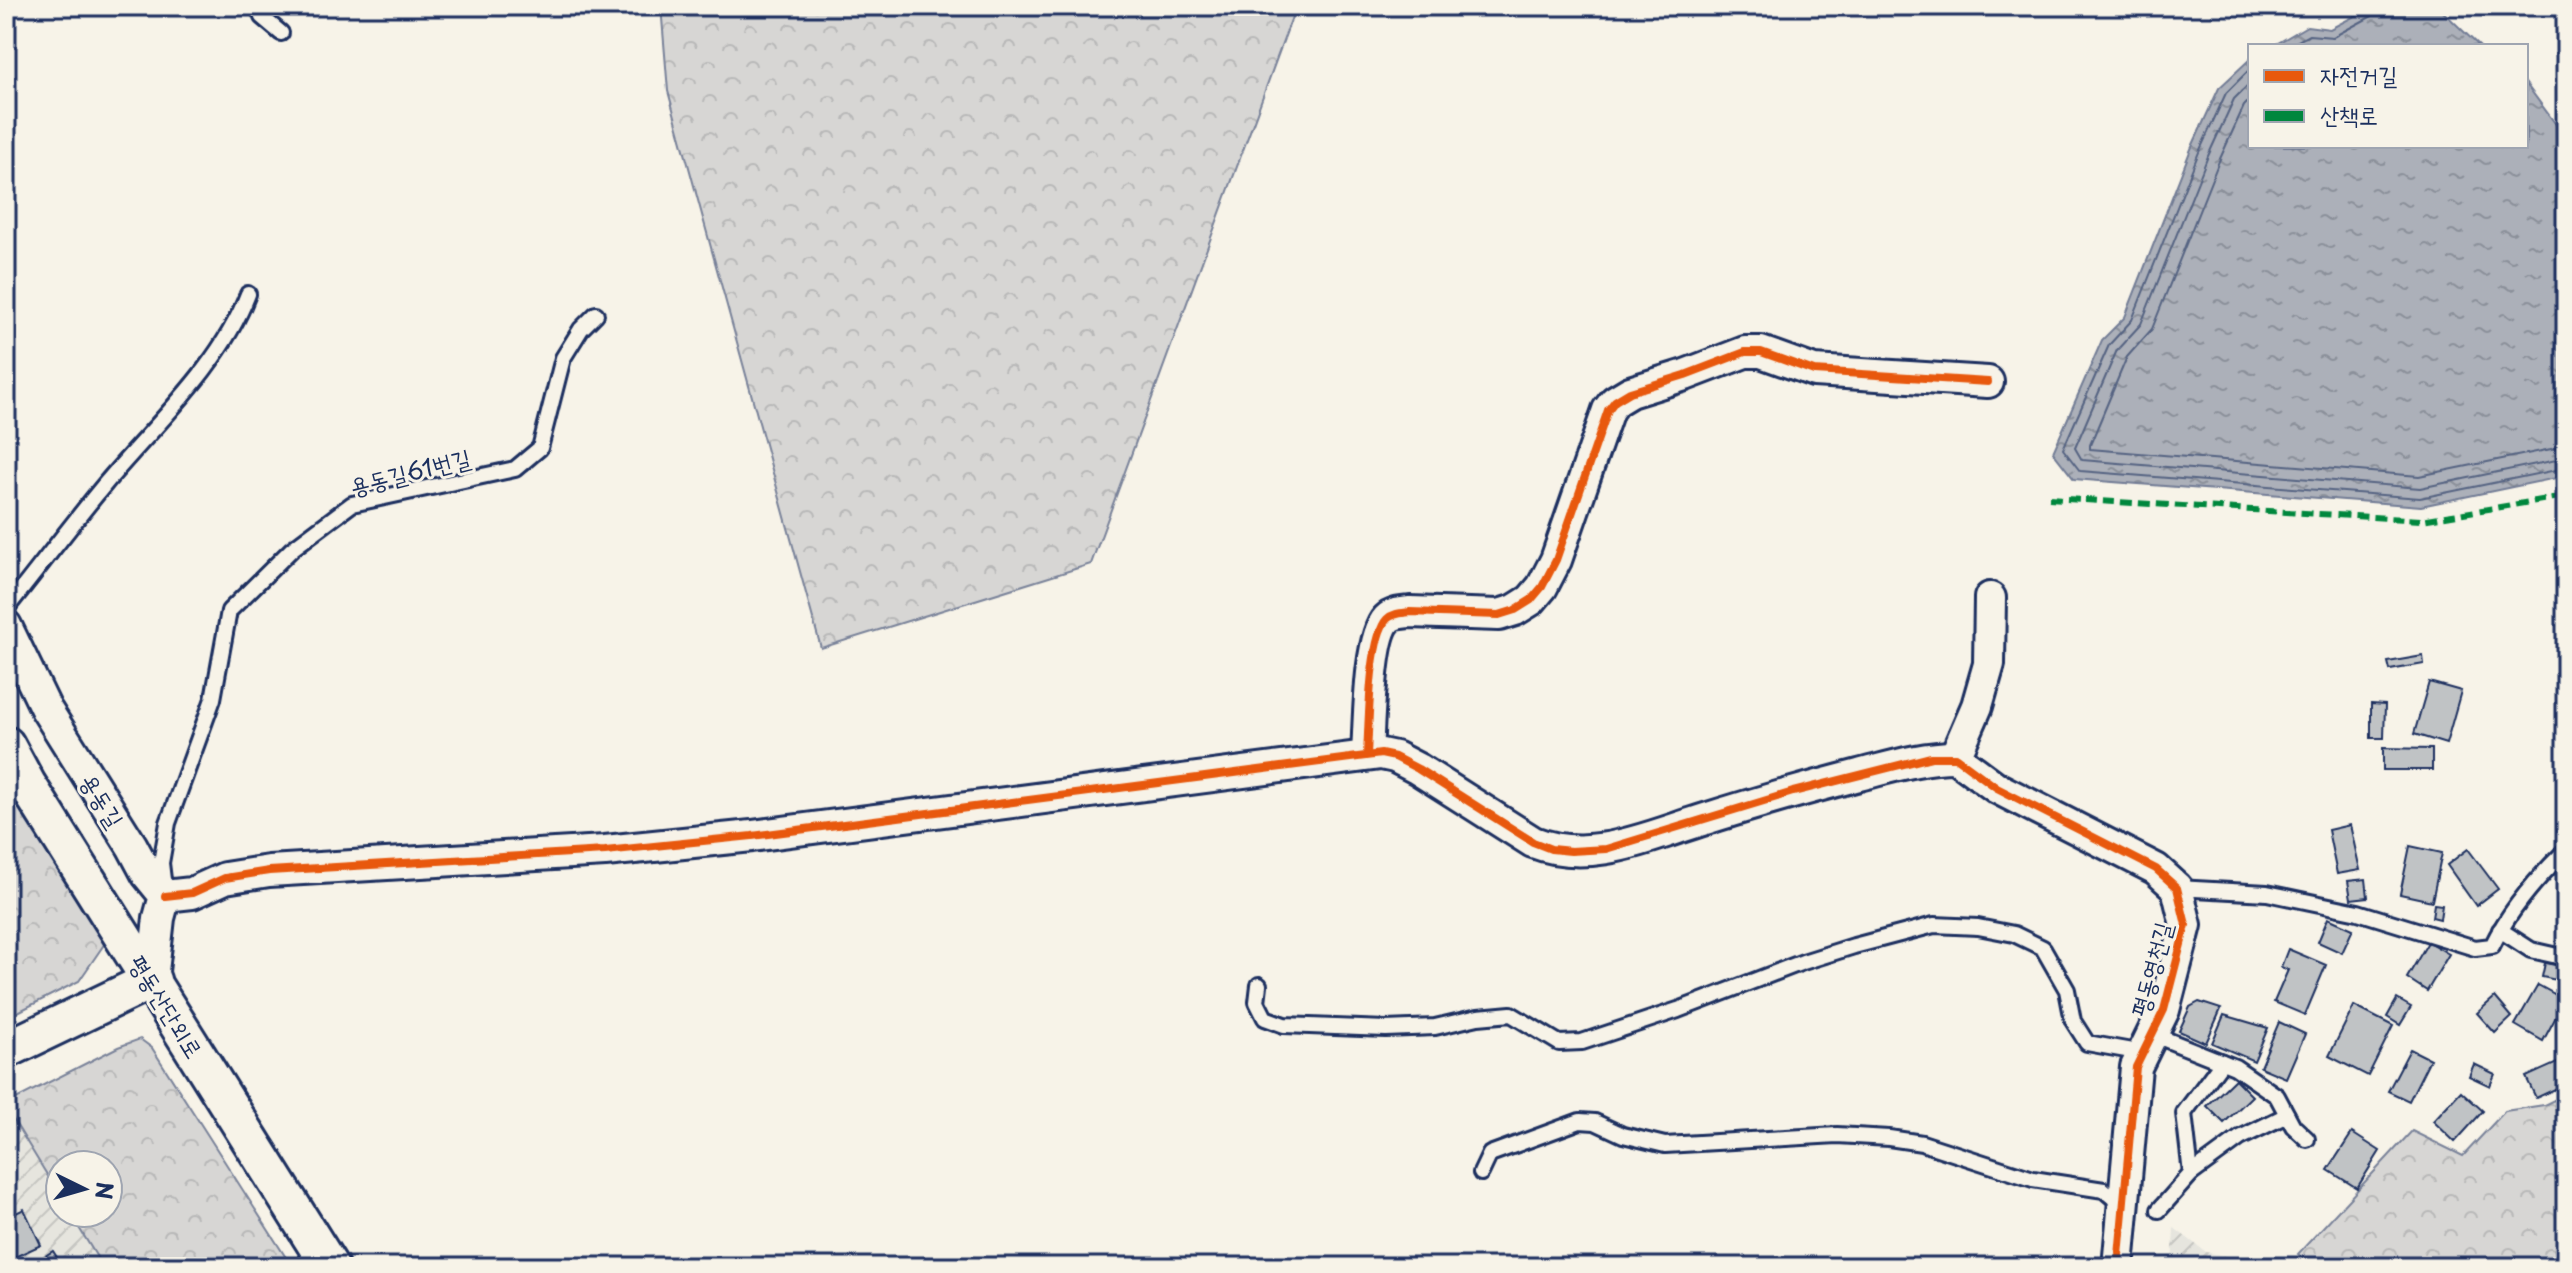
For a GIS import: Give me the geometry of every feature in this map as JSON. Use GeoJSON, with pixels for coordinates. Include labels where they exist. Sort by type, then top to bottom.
{"type":"FeatureCollection","features":[{"type":"Feature","properties":{"kind":"street"},"geometry":{"type":"LineString","coordinates":[[1367,754],[1378,636],[1388,617],[1410,612],[1499,615],[1531,600],[1542,587],[1556,560],[1608,410],[1615,401],[1630,392],[1745,352],[1761,352],[1814,371],[1988,382]]}},
{"type":"Feature","properties":{"kind":"street"},"geometry":{"type":"LineString","coordinates":[[1955,757],[1977,706],[1989,664],[1990,598]]}},
{"type":"Feature","properties":{"kind":"street","name":"용동길"},"geometry":{"type":"LineString","coordinates":[[6,626],[46,709],[147,874],[165,896]]}},
{"type":"Feature","properties":{"kind":"street","name":"평동산단외로"},"geometry":{"type":"LineString","coordinates":[[6,745],[27,784],[330,1267]]}},
{"type":"Feature","properties":{"kind":"street"},"geometry":{"type":"LineString","coordinates":[[6,1050],[152,980],[159,918],[165,896],[192,893],[225,878],[269,871],[620,850],[752,836],[1367,754],[1395,757],[1533,842],[1551,849],[1571,851],[1606,849],[1793,792],[1931,757],[1955,757],[1997,788],[2156,869],[2177,888]]}},
{"type":"Feature","properties":{"kind":"street","name":"평동영천길"},"geometry":{"type":"LineString","coordinates":[[2118,1267],[2136,1067],[2164,1010],[2186,925],[2177,888]]}},
{"type":"Feature","properties":{"kind":"lane"},"geometry":{"type":"LineString","coordinates":[[258,6],[262,17],[281,33]]}},
{"type":"Feature","properties":{"kind":"lane"},"geometry":{"type":"LineString","coordinates":[[6,609],[104,485],[196,379],[239,317],[248,294]]}},
{"type":"Feature","properties":{"kind":"lane","name":"용동길61번길"},"geometry":{"type":"LineString","coordinates":[[165,896],[161,863],[168,823],[213,699],[229,611],[292,549],[352,504],[515,469],[540,448],[563,358],[581,329],[596,314]]}},
{"type":"Feature","properties":{"kind":"lane"},"geometry":{"type":"LineString","coordinates":[[2177,888],[2267,893],[2312,902],[2358,912],[2475,948],[2492,946],[2500,930],[2550,865],[2566,850]]}},
{"type":"Feature","properties":{"kind":"lane"},"geometry":{"type":"LineString","coordinates":[[1259,985],[1257,1002],[1265,1018],[1284,1025],[1386,1029],[1435,1027],[1478,1017],[1511,1014],[1559,1043],[1582,1042],[1854,946],[1934,925],[1978,927],[2014,934],[2043,948],[2067,990],[2073,1021],[2087,1043],[2148,1043],[2235,1067],[2277,1096],[2293,1126],[2307,1139]]}},
{"type":"Feature","properties":{"kind":"lane"},"geometry":{"type":"LineString","coordinates":[[2500,930],[2531,950],[2566,958]]}},
{"type":"Feature","properties":{"kind":"lane"},"geometry":{"type":"LineString","coordinates":[[2191,1174],[2184,1113],[2222,1062]]}},
{"type":"Feature","properties":{"kind":"lane"},"geometry":{"type":"LineString","coordinates":[[2159,1210],[2191,1174],[2240,1138],[2287,1115]]}},
{"type":"Feature","properties":{"kind":"lane"},"geometry":{"type":"LineString","coordinates":[[1481,1173],[1490,1154],[1580,1121],[1595,1122],[1623,1135],[1665,1145],[1837,1135],[1911,1142],[2033,1179],[2104,1190],[2124,1206]]}},
{"type":"Feature","properties":{"kind":"shaded area"},"geometry":{"type":"Polygon","coordinates":[[[6,1108],[44,1170],[44,1229],[80,1229],[103,1267],[6,1267],[6,1108]]]}},
{"type":"Feature","properties":{"kind":"shaded area"},"geometry":{"type":"Polygon","coordinates":[[[2174,1228],[2206,1252],[2229,1257],[2248,1267],[2172,1267],[2174,1228]]]}},
{"type":"Feature","properties":{"kind":"green space"},"geometry":{"type":"Polygon","coordinates":[[[661,6],[1296,6],[1091,564],[821,648],[668,91],[661,6]]]}},
{"type":"Feature","properties":{"kind":"green space"},"geometry":{"type":"Polygon","coordinates":[[[6,785],[53,853],[105,943],[79,981],[6,1018],[6,785]]]}},
{"type":"Feature","properties":{"kind":"green space"},"geometry":{"type":"Polygon","coordinates":[[[140,1039],[152,1048],[292,1267],[103,1267],[80,1229],[124,1229],[124,1149],[44,1149],[44,1170],[6,1104],[118,1047],[140,1039]]]}},
{"type":"Feature","properties":{"kind":"green space"},"geometry":{"type":"Polygon","coordinates":[[[2566,1094],[2566,1267],[2311,1267],[2298,1254],[2412,1131],[2463,1156],[2505,1111],[2544,1105],[2566,1094]]]}},
{"type":"Feature","properties":{"kind":"water"},"geometry":{"type":"Polygon","coordinates":[[[2437,6],[2477,44],[2276,44],[2307,26],[2330,29],[2372,7],[2437,6]]]}},
{"type":"Feature","properties":{"kind":"water"},"geometry":{"type":"Polygon","coordinates":[[[2248,61],[2248,148],[2528,148],[2528,87],[2566,138],[2566,476],[2421,506],[2074,479],[2053,452],[2102,340],[2125,317],[2191,149],[2219,88],[2248,61]]]}},
{"type":"Feature","properties":{"kind":"building"},"geometry":{"type":"Polygon","coordinates":[[[2423,656],[2424,664],[2390,670],[2388,662],[2423,656]]]}},
{"type":"Feature","properties":{"kind":"building"},"geometry":{"type":"Polygon","coordinates":[[[2429,682],[2461,691],[2446,744],[2414,734],[2429,682]]]}},
{"type":"Feature","properties":{"kind":"building"},"geometry":{"type":"Polygon","coordinates":[[[2371,704],[2385,705],[2384,738],[2371,738],[2371,704]]]}},
{"type":"Feature","properties":{"kind":"building"},"geometry":{"type":"Polygon","coordinates":[[[2383,748],[2432,749],[2432,770],[2383,770],[2383,748]]]}},
{"type":"Feature","properties":{"kind":"building"},"geometry":{"type":"Polygon","coordinates":[[[2350,825],[2360,870],[2337,874],[2328,830],[2350,825]]]}},
{"type":"Feature","properties":{"kind":"building"},"geometry":{"type":"Polygon","coordinates":[[[2410,846],[2442,853],[2432,901],[2400,894],[2410,846]]]}},
{"type":"Feature","properties":{"kind":"building"},"geometry":{"type":"Polygon","coordinates":[[[2468,849],[2498,889],[2476,906],[2447,865],[2468,849]]]}},
{"type":"Feature","properties":{"kind":"building"},"geometry":{"type":"Polygon","coordinates":[[[2366,879],[2368,897],[2351,899],[2348,881],[2366,879]]]}},
{"type":"Feature","properties":{"kind":"building"},"geometry":{"type":"Polygon","coordinates":[[[2434,904],[2442,905],[2440,919],[2432,917],[2434,904]]]}},
{"type":"Feature","properties":{"kind":"building"},"geometry":{"type":"Polygon","coordinates":[[[2328,918],[2353,929],[2342,953],[2318,942],[2328,918]]]}},
{"type":"Feature","properties":{"kind":"building"},"geometry":{"type":"Polygon","coordinates":[[[2428,942],[2449,954],[2427,991],[2407,978],[2428,942]]]}},
{"type":"Feature","properties":{"kind":"building"},"geometry":{"type":"Polygon","coordinates":[[[2288,949],[2326,965],[2305,1015],[2274,1002],[2288,970],[2281,967],[2288,949]]]}},
{"type":"Feature","properties":{"kind":"building"},"geometry":{"type":"Polygon","coordinates":[[[2545,963],[2566,967],[2566,982],[2542,977],[2545,963]]]}},
{"type":"Feature","properties":{"kind":"building"},"geometry":{"type":"Polygon","coordinates":[[[2538,985],[2565,1000],[2543,1041],[2515,1025],[2538,985]]]}},
{"type":"Feature","properties":{"kind":"building"},"geometry":{"type":"Polygon","coordinates":[[[2495,997],[2512,1017],[2495,1033],[2477,1013],[2495,997]]]}},
{"type":"Feature","properties":{"kind":"building"},"geometry":{"type":"Polygon","coordinates":[[[2397,999],[2411,1007],[2400,1025],[2387,1017],[2397,999]]]}},
{"type":"Feature","properties":{"kind":"building"},"geometry":{"type":"Polygon","coordinates":[[[2199,1002],[2221,1009],[2206,1043],[2179,1031],[2190,1007],[2199,1002]]]}},
{"type":"Feature","properties":{"kind":"building"},"geometry":{"type":"Polygon","coordinates":[[[2354,1006],[2393,1026],[2368,1076],[2329,1056],[2354,1006]]]}},
{"type":"Feature","properties":{"kind":"building"},"geometry":{"type":"Polygon","coordinates":[[[2224,1015],[2268,1028],[2254,1061],[2212,1043],[2224,1015]]]}},
{"type":"Feature","properties":{"kind":"building"},"geometry":{"type":"Polygon","coordinates":[[[2279,1022],[2305,1034],[2286,1078],[2260,1067],[2279,1022]]]}},
{"type":"Feature","properties":{"kind":"building"},"geometry":{"type":"Polygon","coordinates":[[[2410,1049],[2430,1059],[2409,1101],[2388,1091],[2410,1049]]]}},
{"type":"Feature","properties":{"kind":"building"},"geometry":{"type":"Polygon","coordinates":[[[2566,1059],[2566,1084],[2536,1098],[2526,1077],[2566,1059]]]}},
{"type":"Feature","properties":{"kind":"building"},"geometry":{"type":"Polygon","coordinates":[[[2474,1064],[2495,1074],[2490,1086],[2469,1076],[2474,1064]]]}},
{"type":"Feature","properties":{"kind":"building"},"geometry":{"type":"Polygon","coordinates":[[[2235,1079],[2252,1096],[2224,1123],[2207,1106],[2235,1079]]]}},
{"type":"Feature","properties":{"kind":"building"},"geometry":{"type":"Polygon","coordinates":[[[2461,1091],[2483,1111],[2455,1142],[2433,1121],[2461,1091]]]}},
{"type":"Feature","properties":{"kind":"building"},"geometry":{"type":"Polygon","coordinates":[[[2352,1133],[2380,1151],[2357,1188],[2328,1170],[2352,1133]]]}},
{"type":"Feature","properties":{"kind":"building"},"geometry":{"type":"Polygon","coordinates":[[[6,1201],[12,1215],[24,1209],[41,1245],[6,1261],[6,1201]]]}},
{"type":"Feature","properties":{"kind":"building"},"geometry":{"type":"Polygon","coordinates":[[[53,1251],[63,1267],[28,1267],[53,1251]]]}},
{"type":"Feature","properties":{"kind":"marked path"},"geometry":{"type":"LineString","coordinates":[[2049,498],[2422,520],[2566,496]]}},
{"type":"Feature","properties":{"kind":"cycle path"},"geometry":{"type":"LineString","coordinates":[[1367,754],[1373,662],[1381,629],[1387,619],[1395,614],[1410,612],[1499,615],[1531,600],[1542,587],[1556,560],[1608,410],[1615,401],[1630,392],[1745,352],[1761,352],[1814,371],[1988,382]]}},
{"type":"Feature","properties":{"kind":"cycle path"},"geometry":{"type":"LineString","coordinates":[[165,896],[192,893],[225,878],[269,871],[605,851],[752,836],[1381,754],[1395,757],[1418,769],[1533,842],[1551,849],[1571,851],[1606,849],[1793,792],[1931,757],[1955,757],[1997,788],[2156,869],[2177,888],[2186,925],[2164,1010],[2136,1067],[2118,1267]]}}]}
